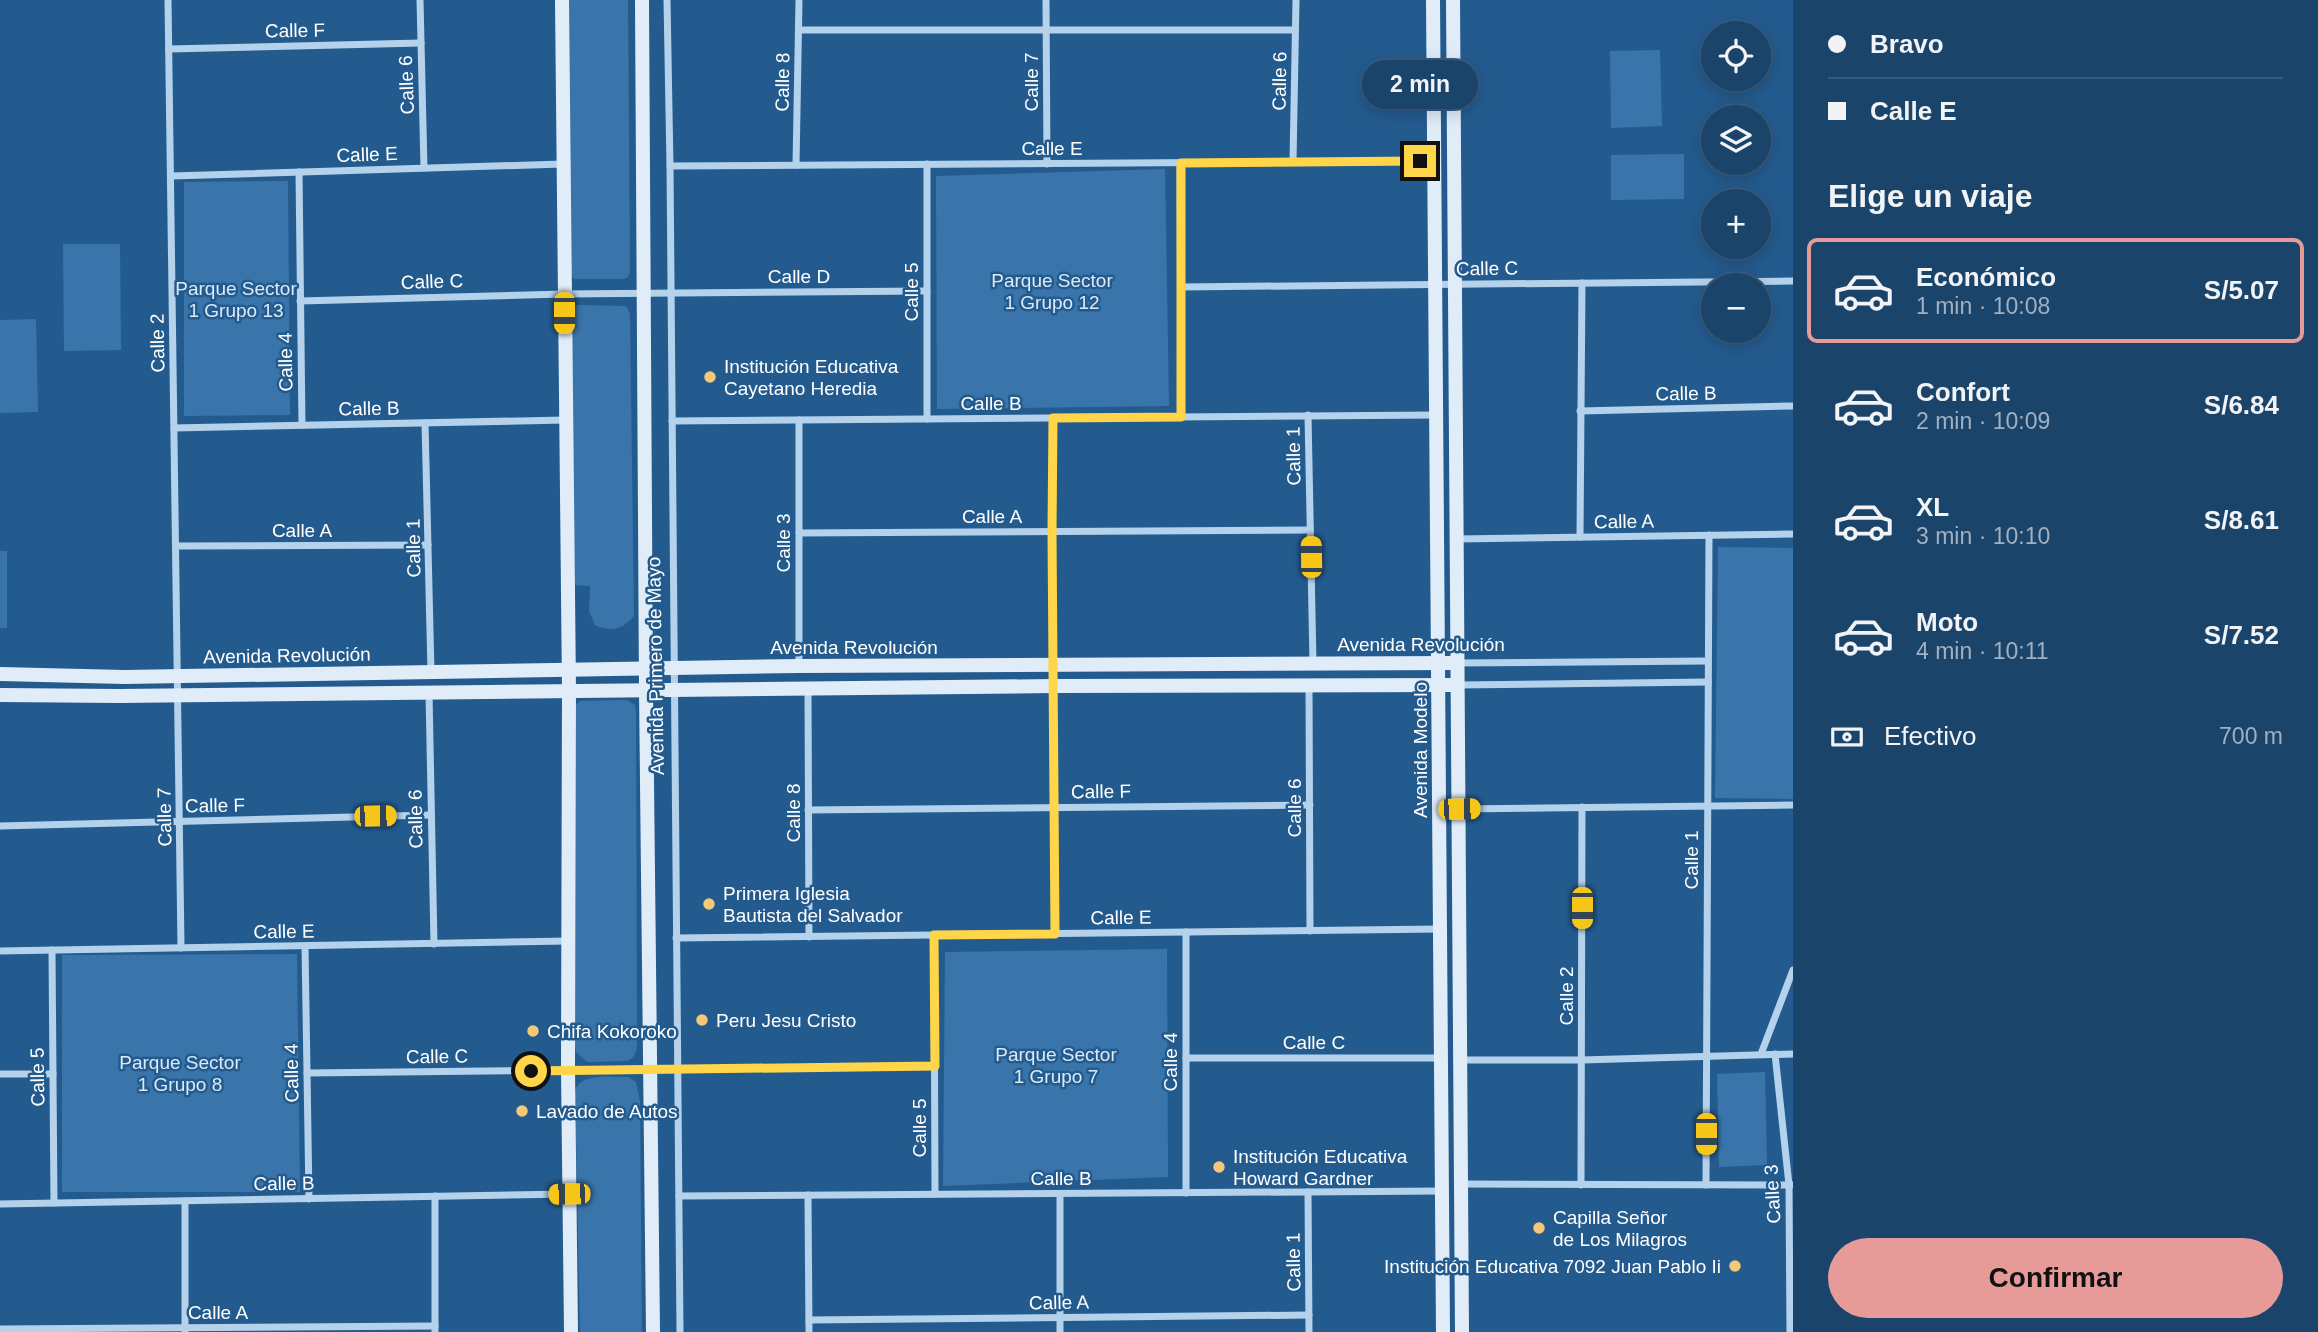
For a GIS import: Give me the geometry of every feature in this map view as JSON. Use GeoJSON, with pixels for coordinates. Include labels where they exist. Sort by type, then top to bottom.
{"type":"FeatureCollection","features":[{"type":"Feature","properties":{"kind":"street","name":"Calle 2"},"geometry":{"type":"LineString","coordinates":[[168,0],[177,686]]}},
{"type":"Feature","properties":{"kind":"street","name":"Calle 6"},"geometry":{"type":"LineString","coordinates":[[420,0],[424,169]]}},
{"type":"Feature","properties":{"kind":"street"},"geometry":{"type":"LineString","coordinates":[[562,0],[569,669],[568,1070],[571,1332]]}},
{"type":"Feature","properties":{"kind":"street","name":"Avenida Primero de Mayo"},"geometry":{"type":"LineString","coordinates":[[642,0],[653,1332]]}},
{"type":"Feature","properties":{"kind":"street","name":"Avenida Primero de Mayo"},"geometry":{"type":"LineString","coordinates":[[667,0],[681,1332]]}},
{"type":"Feature","properties":{"kind":"street","name":"Calle 8"},"geometry":{"type":"LineString","coordinates":[[796,166],[799,0]]}},
{"type":"Feature","properties":{"kind":"street","name":"Calle 7"},"geometry":{"type":"LineString","coordinates":[[1046,0],[1046,164]]}},
{"type":"Feature","properties":{"kind":"street","name":"Calle 6"},"geometry":{"type":"LineString","coordinates":[[1293,162],[1296,0]]}},
{"type":"Feature","properties":{"kind":"street","name":"Avenida Modelo"},"geometry":{"type":"LineString","coordinates":[[1433,0],[1443,1332]]}},
{"type":"Feature","properties":{"kind":"street","name":"Avenida Modelo"},"geometry":{"type":"LineString","coordinates":[[1453,0],[1462,1332]]}},
{"type":"Feature","properties":{"kind":"street"},"geometry":{"type":"LineString","coordinates":[[799,30],[1295,30]]}},
{"type":"Feature","properties":{"kind":"street","name":"Calle F"},"geometry":{"type":"LineString","coordinates":[[169,49],[421,43]]}},
{"type":"Feature","properties":{"kind":"street","name":"Calle E"},"geometry":{"type":"LineString","coordinates":[[670,166],[1435,161]]}},
{"type":"Feature","properties":{"kind":"street"},"geometry":{"type":"LineString","coordinates":[[1181,163],[1181,417]]}},
{"type":"Feature","properties":{"kind":"street","name":"Calle E"},"geometry":{"type":"LineString","coordinates":[[171,176],[564,164]]}},
{"type":"Feature","properties":{"kind":"street","name":"Calle 5"},"geometry":{"type":"LineString","coordinates":[[927,164],[927,419]]}},
{"type":"Feature","properties":{"kind":"street","name":"Calle 4"},"geometry":{"type":"LineString","coordinates":[[299,172],[302,425]]}},
{"type":"Feature","properties":{"kind":"street","name":"Calle C"},"geometry":{"type":"LineString","coordinates":[[1181,287],[1793,281]]}},
{"type":"Feature","properties":{"kind":"street"},"geometry":{"type":"LineString","coordinates":[[1580,537],[1582,283]]}},
{"type":"Feature","properties":{"kind":"street","name":"Calle D"},"geometry":{"type":"LineString","coordinates":[[643,293],[927,291]]}},
{"type":"Feature","properties":{"kind":"street","name":"Calle C"},"geometry":{"type":"LineString","coordinates":[[300,301],[643,293]]}},
{"type":"Feature","properties":{"kind":"street","name":"Calle B"},"geometry":{"type":"LineString","coordinates":[[1580,411],[1793,406]]}},
{"type":"Feature","properties":{"kind":"street","name":"Calle 1"},"geometry":{"type":"LineString","coordinates":[[1308,415],[1312,664]]}},
{"type":"Feature","properties":{"kind":"street","name":"Calle B"},"geometry":{"type":"LineString","coordinates":[[672,421],[1437,415]]}},
{"type":"Feature","properties":{"kind":"street"},"geometry":{"type":"LineString","coordinates":[[1053,418],[1055,934]]}},
{"type":"Feature","properties":{"kind":"street","name":"Calle B"},"geometry":{"type":"LineString","coordinates":[[174,428],[565,420]]}},
{"type":"Feature","properties":{"kind":"street","name":"Calle 3"},"geometry":{"type":"LineString","coordinates":[[799,420],[799,666]]}},
{"type":"Feature","properties":{"kind":"street","name":"Calle 1"},"geometry":{"type":"LineString","coordinates":[[425,423],[431,672]]}},
{"type":"Feature","properties":{"kind":"street","name":"Calle A"},"geometry":{"type":"LineString","coordinates":[[799,533],[1310,530]]}},
{"type":"Feature","properties":{"kind":"street","name":"Calle A"},"geometry":{"type":"LineString","coordinates":[[1456,539],[1793,534]]}},
{"type":"Feature","properties":{"kind":"street","name":"Calle 1"},"geometry":{"type":"LineString","coordinates":[[1706,1185],[1709,535]]}},
{"type":"Feature","properties":{"kind":"street","name":"Calle A"},"geometry":{"type":"LineString","coordinates":[[176,546],[428,545]]}},
{"type":"Feature","properties":{"kind":"street","name":"Avenida Revolución"},"geometry":{"type":"LineString","coordinates":[[0,674],[177,686],[429,693],[808,689],[1312,664],[1708,661]]}},
{"type":"Feature","properties":{"kind":"street","name":"Avenida Revolución"},"geometry":{"type":"LineString","coordinates":[[0,695],[431,672],[799,666],[1309,685],[1708,682]]}},
{"type":"Feature","properties":{"kind":"street","name":"Calle 6"},"geometry":{"type":"LineString","coordinates":[[1309,685],[1310,931]]}},
{"type":"Feature","properties":{"kind":"street","name":"Calle 7"},"geometry":{"type":"LineString","coordinates":[[177,686],[181,948]]}},
{"type":"Feature","properties":{"kind":"street","name":"Calle 8"},"geometry":{"type":"LineString","coordinates":[[808,689],[809,937]]}},
{"type":"Feature","properties":{"kind":"street","name":"Calle 6"},"geometry":{"type":"LineString","coordinates":[[429,693],[434,944]]}},
{"type":"Feature","properties":{"kind":"street","name":"Calle F"},"geometry":{"type":"LineString","coordinates":[[808,810],[1310,805]]}},
{"type":"Feature","properties":{"kind":"street"},"geometry":{"type":"LineString","coordinates":[[1459,809],[1793,805]]}},
{"type":"Feature","properties":{"kind":"street","name":"Calle 2"},"geometry":{"type":"LineString","coordinates":[[1581,1185],[1582,807]]}},
{"type":"Feature","properties":{"kind":"street","name":"Calle F"},"geometry":{"type":"LineString","coordinates":[[0,826],[431,815]]}},
{"type":"Feature","properties":{"kind":"street","name":"Calle E"},"geometry":{"type":"LineString","coordinates":[[676,938],[1441,929]]}},
{"type":"Feature","properties":{"kind":"street","name":"Calle 4"},"geometry":{"type":"LineString","coordinates":[[1186,932],[1186,1193]]}},
{"type":"Feature","properties":{"kind":"street","name":"Calle 5"},"geometry":{"type":"LineString","coordinates":[[934,935],[935,1194]]}},
{"type":"Feature","properties":{"kind":"street","name":"Calle E"},"geometry":{"type":"LineString","coordinates":[[0,951],[568,942]]}},
{"type":"Feature","properties":{"kind":"street","name":"Calle 4"},"geometry":{"type":"LineString","coordinates":[[305,946],[309,1199]]}},
{"type":"Feature","properties":{"kind":"street","name":"Calle 5"},"geometry":{"type":"LineString","coordinates":[[52,950],[54,1203]]}},
{"type":"Feature","properties":{"kind":"street"},"geometry":{"type":"LineString","coordinates":[[1761,1054],[1793,970]]}},
{"type":"Feature","properties":{"kind":"street","name":"Calle 3"},"geometry":{"type":"LineString","coordinates":[[1775,1054],[1791,1185],[1790,1332]]}},
{"type":"Feature","properties":{"kind":"street"},"geometry":{"type":"LineString","coordinates":[[1461,1060],[1581,1060],[1793,1054]]}},
{"type":"Feature","properties":{"kind":"street","name":"Calle C"},"geometry":{"type":"LineString","coordinates":[[1186,1058],[1442,1058]]}},
{"type":"Feature","properties":{"kind":"street"},"geometry":{"type":"LineString","coordinates":[[679,1069],[935,1066]]}},
{"type":"Feature","properties":{"kind":"street","name":"Calle C"},"geometry":{"type":"LineString","coordinates":[[307,1073],[679,1069]]}},
{"type":"Feature","properties":{"kind":"street"},"geometry":{"type":"LineString","coordinates":[[0,1074],[53,1074]]}},
{"type":"Feature","properties":{"kind":"street"},"geometry":{"type":"LineString","coordinates":[[1461,1184],[1791,1185]]}},
{"type":"Feature","properties":{"kind":"street","name":"Calle B"},"geometry":{"type":"LineString","coordinates":[[679,1196],[1443,1191]]}},
{"type":"Feature","properties":{"kind":"street","name":"Calle 1"},"geometry":{"type":"LineString","coordinates":[[1308,1192],[1309,1332]]}},
{"type":"Feature","properties":{"kind":"street","name":"Calle B"},"geometry":{"type":"LineString","coordinates":[[0,1204],[569,1194]]}},
{"type":"Feature","properties":{"kind":"street"},"geometry":{"type":"LineString","coordinates":[[1060,1194],[1060,1332]]}},
{"type":"Feature","properties":{"kind":"street"},"geometry":{"type":"LineString","coordinates":[[808,1195],[809,1332]]}},
{"type":"Feature","properties":{"kind":"street"},"geometry":{"type":"LineString","coordinates":[[435,1196],[435,1329]]}},
{"type":"Feature","properties":{"kind":"street"},"geometry":{"type":"LineString","coordinates":[[185,1201],[186,1330]]}},
{"type":"Feature","properties":{"kind":"street","name":"Calle A"},"geometry":{"type":"LineString","coordinates":[[809,1320],[1309,1315]]}},
{"type":"Feature","properties":{"kind":"street","name":"Calle A"},"geometry":{"type":"LineString","coordinates":[[0,1329],[435,1329]]}},
{"type":"Feature","properties":{"kind":"green space"},"geometry":{"type":"Polygon","coordinates":[[[569,0],[628,0],[630,272],[624,279],[574,279],[569,271],[569,0]]]}},
{"type":"Feature","properties":{"kind":"green space"},"geometry":{"type":"Polygon","coordinates":[[[1660,50],[1662,126],[1611,128],[1610,51],[1660,50]]]}},
{"type":"Feature","properties":{"kind":"green space"},"geometry":{"type":"Polygon","coordinates":[[[1684,154],[1684,199],[1611,200],[1611,155],[1684,154]]]}},
{"type":"Feature","properties":{"kind":"green space","name":"Parque Sector 1 Grupo 12"},"geometry":{"type":"Polygon","coordinates":[[[1165,169],[1169,406],[937,409],[936,176],[1165,169]]]}},
{"type":"Feature","properties":{"kind":"green space","name":"Parque Sector 1 Grupo 13"},"geometry":{"type":"Polygon","coordinates":[[[288,181],[290,415],[184,416],[184,182],[288,181]]]}},
{"type":"Feature","properties":{"kind":"green space"},"geometry":{"type":"Polygon","coordinates":[[[63,244],[120,244],[121,350],[64,351],[63,244]]]}},
{"type":"Feature","properties":{"kind":"green space"},"geometry":{"type":"Polygon","coordinates":[[[577,305],[626,306],[630,314],[634,616],[621,627],[611,629],[595,625],[589,611],[590,586],[575,585],[568,320],[572,308],[577,305]]]}},
{"type":"Feature","properties":{"kind":"green space"},"geometry":{"type":"Polygon","coordinates":[[[36,319],[38,412],[0,413],[0,320],[36,319]]]}},
{"type":"Feature","properties":{"kind":"green space"},"geometry":{"type":"Polygon","coordinates":[[[1718,547],[1793,548],[1793,799],[1715,798],[1718,547]]]}},
{"type":"Feature","properties":{"kind":"green space"},"geometry":{"type":"Polygon","coordinates":[[[0,551],[7,551],[7,628],[0,628],[0,551]]]}},
{"type":"Feature","properties":{"kind":"green space"},"geometry":{"type":"Polygon","coordinates":[[[627,700],[635,705],[636,713],[637,1046],[634,1055],[627,1061],[587,1062],[576,1052],[575,1044],[576,705],[580,701],[627,700]]]}},
{"type":"Feature","properties":{"kind":"green space","name":"Parque Sector 1 Grupo 7"},"geometry":{"type":"Polygon","coordinates":[[[1167,949],[1168,1177],[943,1186],[945,952],[1167,949]]]}},
{"type":"Feature","properties":{"kind":"green space","name":"Parque Sector 1 Grupo 8"},"geometry":{"type":"Polygon","coordinates":[[[297,954],[300,1192],[62,1192],[62,955],[297,954]]]}},
{"type":"Feature","properties":{"kind":"green space"},"geometry":{"type":"Polygon","coordinates":[[[1765,1072],[1767,1165],[1719,1167],[1717,1074],[1765,1072]]]}},
{"type":"Feature","properties":{"kind":"green space"},"geometry":{"type":"Polygon","coordinates":[[[629,1077],[636,1082],[640,1101],[642,1332],[580,1332],[575,1090],[579,1084],[591,1078],[629,1077]]]}},
{"type":"Feature","properties":{"kind":"place","name":"Institución Educativa Cayetano Heredia"},"geometry":{"type":"Point","coordinates":[710,377]}},
{"type":"Feature","properties":{"kind":"place","name":"Primera Iglesia Bautista del Salvador"},"geometry":{"type":"Point","coordinates":[709,904]}},
{"type":"Feature","properties":{"kind":"place","name":"Peru Jesu Cristo"},"geometry":{"type":"Point","coordinates":[702,1020]}},
{"type":"Feature","properties":{"kind":"place","name":"Chifa Kokoroko"},"geometry":{"type":"Point","coordinates":[533,1031]}},
{"type":"Feature","properties":{"kind":"place","name":"Lavado de Autos"},"geometry":{"type":"Point","coordinates":[522,1111]}},
{"type":"Feature","properties":{"kind":"place","name":"Institución Educativa Howard Gardner"},"geometry":{"type":"Point","coordinates":[1219,1167]}},
{"type":"Feature","properties":{"kind":"place","name":"Capilla Señor de Los Milagros"},"geometry":{"type":"Point","coordinates":[1539,1228]}},
{"type":"Feature","properties":{"kind":"place","name":"Institución Educativa 7092 Juan Pablo Ii"},"geometry":{"type":"Point","coordinates":[1735,1266]}},
{"type":"Feature","properties":{"kind":"route"},"geometry":{"type":"LineString","coordinates":[[531,1071],[935,1066],[934,935],[1055,934],[1053,418],[1181,417],[1181,163],[1420,161]]}}]}
